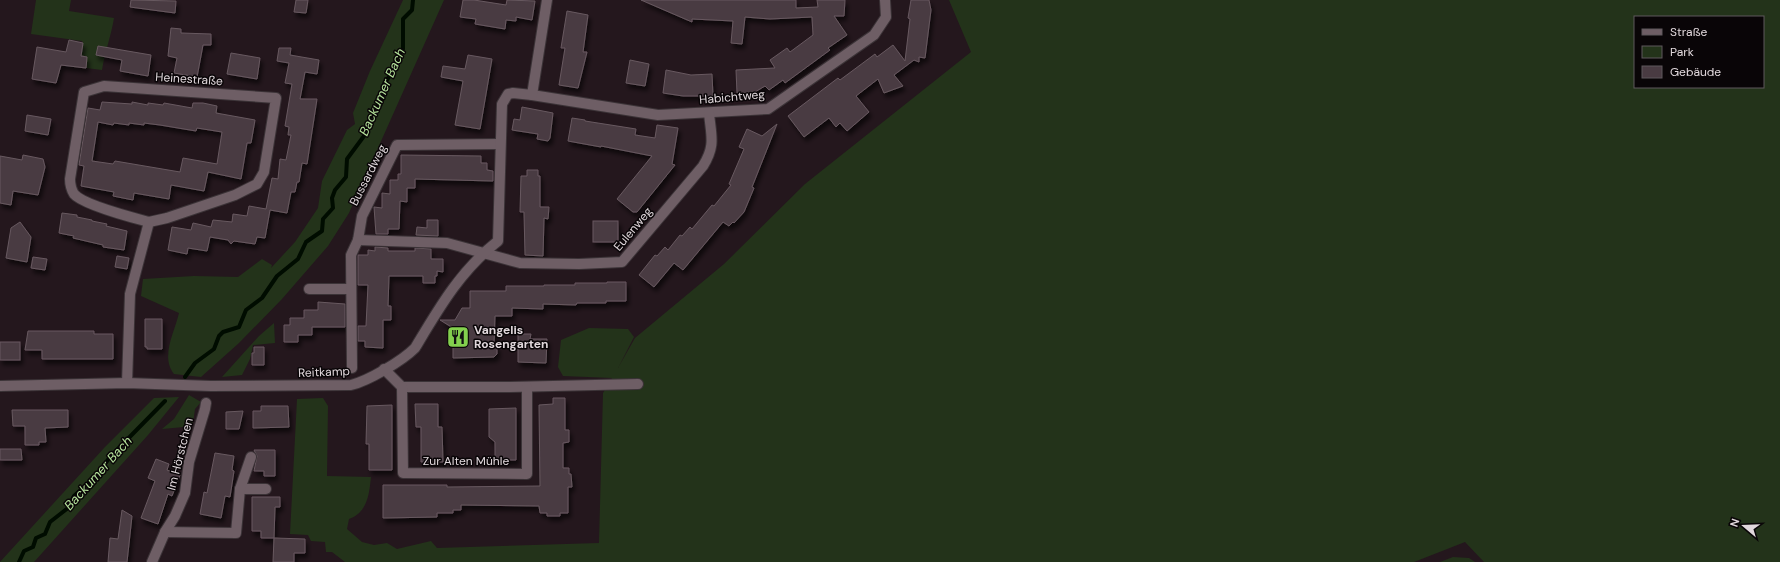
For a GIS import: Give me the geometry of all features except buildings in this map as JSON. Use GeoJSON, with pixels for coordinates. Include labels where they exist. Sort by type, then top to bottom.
{"type":"FeatureCollection","features":[{"type":"Feature","properties":{"kind":"street"},"geometry":{"type":"LineString","coordinates":[[547,0],[532,95],[513,93],[508,94],[504,98],[502,104],[498,241],[483,253],[458,279],[415,348],[405,358],[384,369],[402,387],[638,384]]}},
{"type":"Feature","properties":{"kind":"street","name":"Habichtweg"},"geometry":{"type":"LineString","coordinates":[[532,95],[658,115],[768,109],[874,35],[886,17],[885,0]]}},
{"type":"Feature","properties":{"kind":"street","name":"Heinestraße"},"geometry":{"type":"LineString","coordinates":[[104,86],[276,98],[264,172],[257,184],[235,194],[168,218],[149,222],[125,216],[95,205],[75,195],[71,187],[70,179],[84,92],[104,86]]}},
{"type":"Feature","properties":{"kind":"street","name":"Eulenweg"},"geometry":{"type":"LineString","coordinates":[[483,253],[520,263],[579,264],[622,262],[703,166],[709,156],[712,144],[709,113]]}},
{"type":"Feature","properties":{"kind":"street","name":"Bussardweg"},"geometry":{"type":"LineString","coordinates":[[358,240],[362,216],[397,145],[500,144]]}},
{"type":"Feature","properties":{"kind":"street"},"geometry":{"type":"LineString","coordinates":[[127,383],[130,294],[149,222]]}},
{"type":"Feature","properties":{"kind":"street"},"geometry":{"type":"LineString","coordinates":[[358,240],[447,243],[483,253]]}},
{"type":"Feature","properties":{"kind":"street","name":"Reitkamp"},"geometry":{"type":"LineString","coordinates":[[352,368],[351,255],[358,240]]}},
{"type":"Feature","properties":{"kind":"street"},"geometry":{"type":"LineString","coordinates":[[309,290],[351,289]]}},
{"type":"Feature","properties":{"kind":"street","name":"Reitkamp"},"geometry":{"type":"LineString","coordinates":[[0,386],[127,383],[211,386],[351,385],[361,383],[384,369]]}},
{"type":"Feature","properties":{"kind":"street","name":"Zur Alten Mühle"},"geometry":{"type":"LineString","coordinates":[[402,387],[403,473],[527,474],[527,386]]}},
{"type":"Feature","properties":{"kind":"street","name":"Im Hörstchen"},"geometry":{"type":"LineString","coordinates":[[152,562],[165,532],[175,516],[185,493],[189,462],[206,409],[206,403]]}},
{"type":"Feature","properties":{"kind":"street"},"geometry":{"type":"LineString","coordinates":[[165,532],[236,533],[240,489],[251,457]]}},
{"type":"Feature","properties":{"kind":"street"},"geometry":{"type":"LineString","coordinates":[[240,489],[266,488]]}},
{"type":"Feature","properties":{"kind":"green space"},"geometry":{"type":"Polygon","coordinates":[[[36,0],[71,0],[69,11],[114,18],[102,70],[86,68],[87,57],[81,56],[82,41],[31,34],[36,0]]]}},
{"type":"Feature","properties":{"kind":"green space"},"geometry":{"type":"Polygon","coordinates":[[[403,0],[444,0],[349,213],[328,246],[282,299],[239,343],[201,377],[174,374],[168,360],[168,352],[179,313],[141,296],[143,279],[194,276],[238,277],[262,259],[272,265],[271,268],[295,242],[318,208],[322,181],[347,130],[355,124],[353,113],[370,71],[403,0]]]}},
{"type":"Feature","properties":{"kind":"green space"},"geometry":{"type":"Polygon","coordinates":[[[949,0],[1780,0],[1780,562],[1484,562],[1465,542],[1414,562],[345,562],[332,552],[326,552],[325,542],[311,541],[308,535],[290,534],[297,399],[323,398],[328,406],[327,476],[371,477],[368,496],[364,507],[355,516],[349,519],[347,529],[362,542],[374,545],[387,543],[397,549],[431,541],[437,548],[599,543],[603,393],[612,378],[563,376],[558,367],[561,340],[589,328],[628,329],[634,337],[618,368],[635,338],[724,264],[805,184],[971,52],[949,0]]]}},
{"type":"Feature","properties":{"kind":"green space"},"geometry":{"type":"Polygon","coordinates":[[[274,323],[275,343],[253,345],[250,359],[242,375],[222,377],[259,336],[274,323]]]}},
{"type":"Feature","properties":{"kind":"green space"},"geometry":{"type":"Polygon","coordinates":[[[189,395],[201,402],[195,409],[193,423],[184,427],[162,429],[174,419],[189,395]]]}},
{"type":"Feature","properties":{"kind":"green space"},"geometry":{"type":"Polygon","coordinates":[[[179,397],[148,435],[34,562],[0,562],[105,447],[154,398],[179,397]]]}},
{"type":"Feature","properties":{"kind":"green space"},"geometry":{"type":"Polygon","coordinates":[[[1453,557],[1469,558],[1475,562],[1440,562],[1453,557]]]}},
{"type":"Feature","properties":{"kind":"waterway","name":"Backumer Bach"},"geometry":{"type":"LineString","coordinates":[[185,377],[195,363],[214,349],[219,336],[223,332],[239,327],[246,310],[262,298],[277,276],[298,259],[306,242],[322,231],[323,219],[333,208],[332,198],[335,190],[346,177],[347,159],[364,136],[370,117],[382,100],[384,84],[396,67],[396,59],[403,49],[403,19],[412,10],[413,0]]}},
{"type":"Feature","properties":{"kind":"waterway","name":"Backumer Bach"},"geometry":{"type":"LineString","coordinates":[[19,562],[24,551],[33,547],[36,538],[45,534],[50,522],[68,508],[74,496],[96,476],[110,457],[165,401]]}},
{"type":"Feature","properties":{"kind":"place","name":"Vangelis Rosengarten"},"geometry":{"type":"Point","coordinates":[458,337]}}]}
